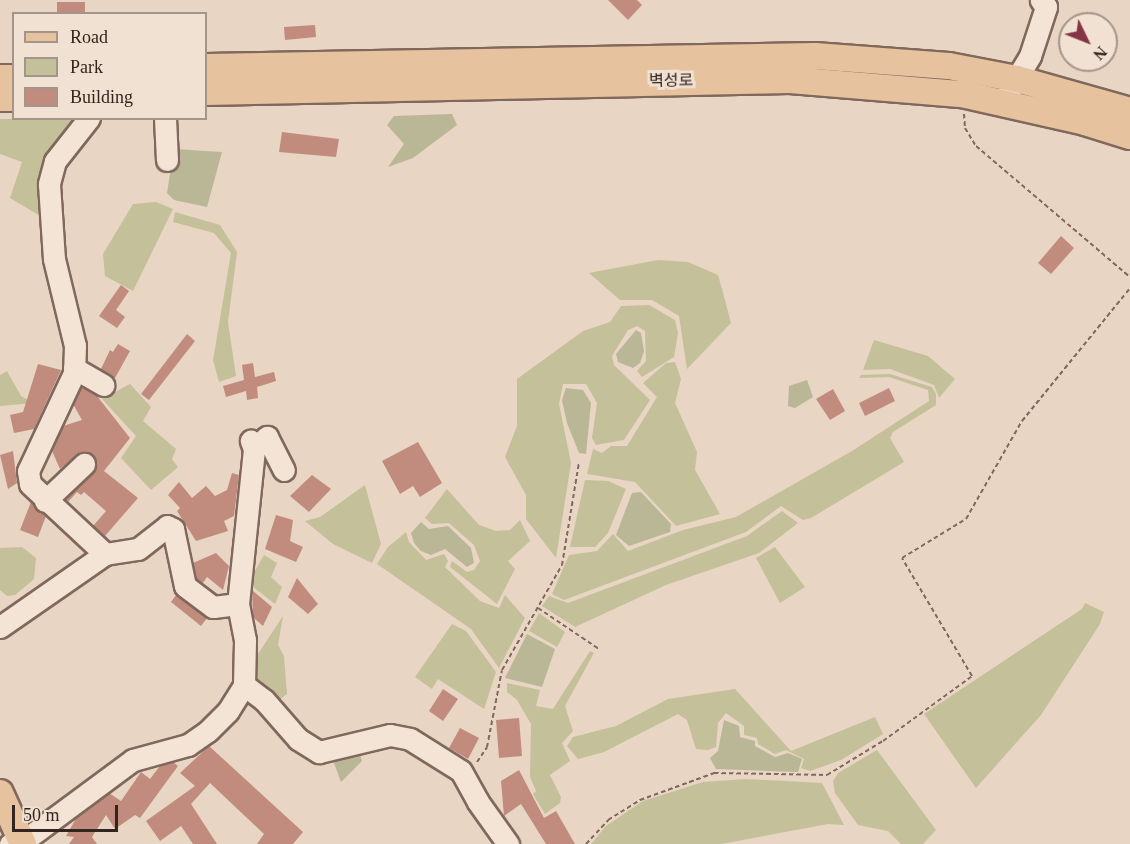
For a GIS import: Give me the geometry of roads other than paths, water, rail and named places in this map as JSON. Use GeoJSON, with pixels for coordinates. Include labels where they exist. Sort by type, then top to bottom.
{"type":"FeatureCollection","features":[{"type":"Feature","properties":{"kind":"main road","name":"벽성로"},"geometry":{"type":"LineString","coordinates":[[207,67],[814,56],[949,66],[1017,79],[1130,111]]}},
{"type":"Feature","properties":{"kind":"main road","name":"벽성로"},"geometry":{"type":"LineString","coordinates":[[207,92],[790,80],[962,94],[1003,101],[1130,136]]}},
{"type":"Feature","properties":{"kind":"main road"},"geometry":{"type":"LineString","coordinates":[[0,793],[18,843]]}},
{"type":"Feature","properties":{"kind":"street"},"geometry":{"type":"LineString","coordinates":[[1003,101],[1030,56],[1046,7],[1041,0]]}},
{"type":"Feature","properties":{"kind":"street"},"geometry":{"type":"LineString","coordinates":[[87,120],[55,161],[49,184],[54,259],[75,346],[74,368],[28,471],[30,484],[45,501],[105,554]]}},
{"type":"Feature","properties":{"kind":"street"},"geometry":{"type":"LineString","coordinates":[[165,120],[167,160]]}},
{"type":"Feature","properties":{"kind":"street"},"geometry":{"type":"LineString","coordinates":[[74,368],[104,385]]}},
{"type":"Feature","properties":{"kind":"street"},"geometry":{"type":"LineString","coordinates":[[18,843],[133,760],[188,745],[208,732],[228,711],[243,685],[245,640],[238,604],[252,445],[267,437],[284,470]]}},
{"type":"Feature","properties":{"kind":"street"},"geometry":{"type":"LineString","coordinates":[[45,501],[84,464]]}},
{"type":"Feature","properties":{"kind":"street"},"geometry":{"type":"LineString","coordinates":[[0,627],[105,554],[138,549],[167,526],[173,529],[185,586],[213,607],[238,604]]}},
{"type":"Feature","properties":{"kind":"street"},"geometry":{"type":"LineString","coordinates":[[243,685],[264,700],[298,738],[319,752],[390,735],[410,739],[461,771],[478,802],[508,844]]}}]}
